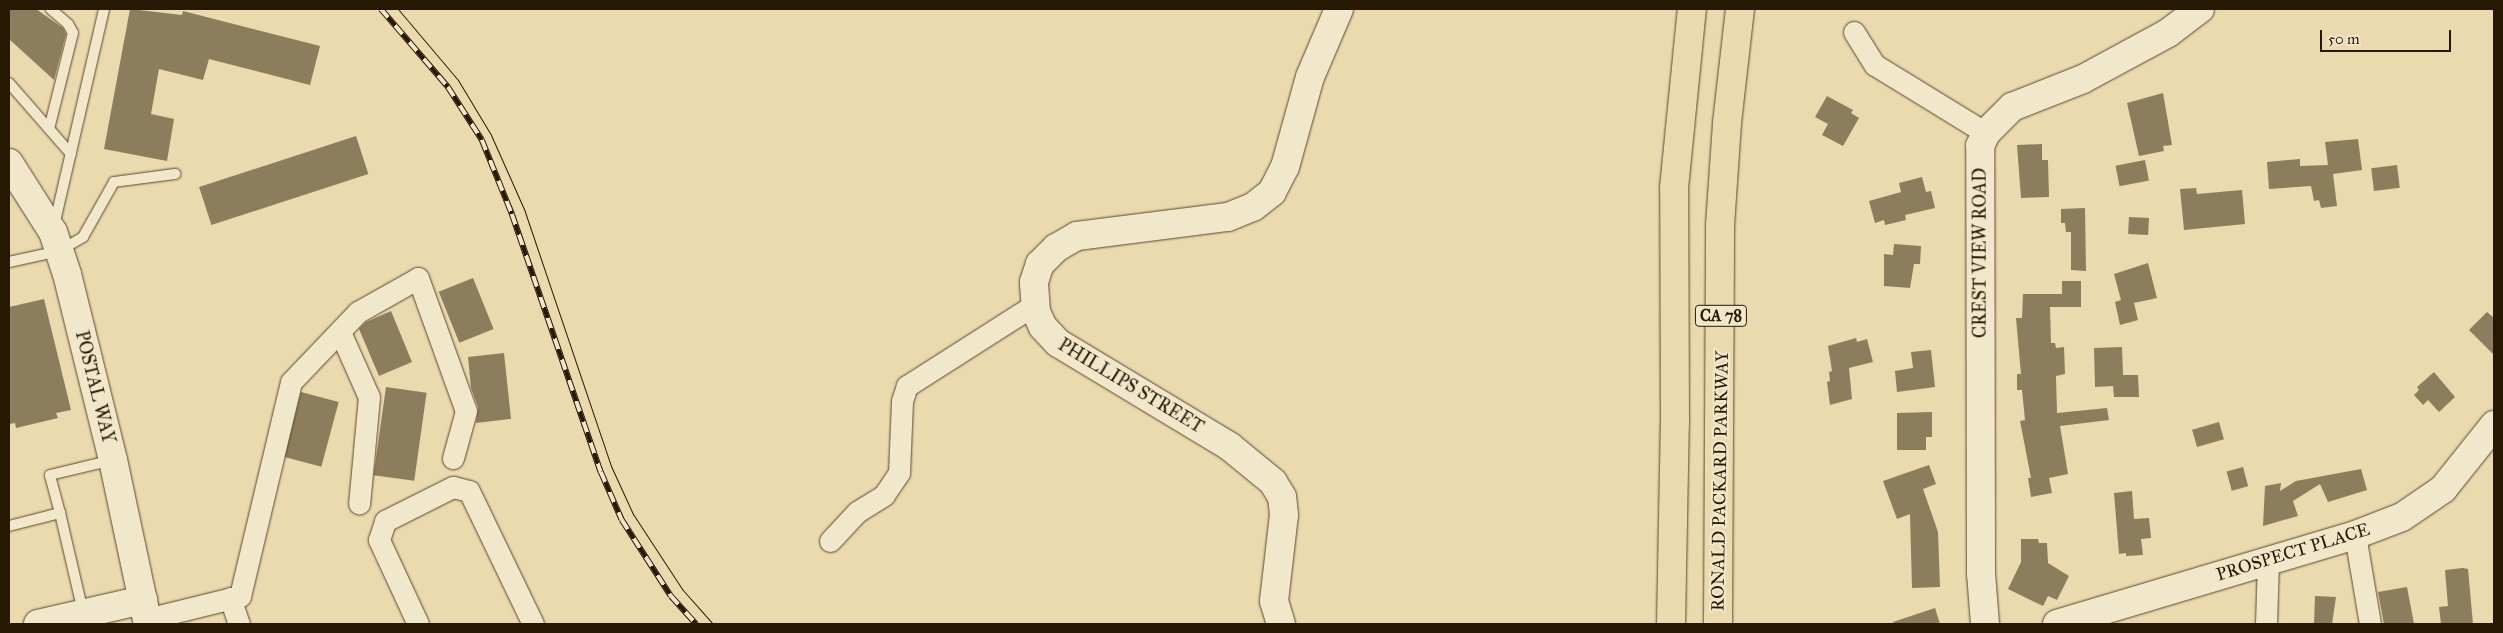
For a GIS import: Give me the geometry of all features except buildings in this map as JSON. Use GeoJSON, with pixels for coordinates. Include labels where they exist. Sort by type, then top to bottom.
{"type":"FeatureCollection","features":[{"type":"Feature","properties":{"kind":"highway","name":"CA 78"},"geometry":{"type":"LineString","coordinates":[[1671,624],[1675,423],[1674,188],[1692,9]]}},
{"type":"Feature","properties":{"kind":"highway","name":"RONALD PACKARD PARKWAY"},"geometry":{"type":"LineString","coordinates":[[1718,624],[1720,226],[1727,123],[1740,9]]}},
{"type":"Feature","properties":{"kind":"street","name":"PHILLIPS STREET"},"geometry":{"type":"LineString","coordinates":[[1281,624],[1274,601],[1284,515],[1282,497],[1273,482],[1229,446],[1058,343],[1043,327],[1034,304],[1034,282],[1040,264],[1056,248],[1077,236],[1228,217],[1253,207],[1272,192],[1285,167],[1310,77],[1339,9]]}},
{"type":"Feature","properties":{"kind":"street","name":"CREST VIEW ROAD"},"geometry":{"type":"LineString","coordinates":[[1985,624],[1981,573],[1980,146],[1986,133],[2012,106],[2083,79],[2168,33],[2200,9]]}},
{"type":"Feature","properties":{"kind":"street"},"geometry":{"type":"LineString","coordinates":[[1854,32],[1875,65],[1986,133]]}},
{"type":"Feature","properties":{"kind":"street","name":"POSTAL WAY"},"geometry":{"type":"LineString","coordinates":[[9,163],[56,241],[113,460],[146,614]]}},
{"type":"Feature","properties":{"kind":"street"},"geometry":{"type":"LineString","coordinates":[[38,624],[83,613],[146,614],[240,596],[291,382],[358,312],[418,278],[466,411],[454,458]]}},
{"type":"Feature","properties":{"kind":"street"},"geometry":{"type":"LineString","coordinates":[[830,541],[857,512],[884,494],[899,473],[902,401],[907,386],[1034,304]]}},
{"type":"Feature","properties":{"kind":"street"},"geometry":{"type":"LineString","coordinates":[[340,332],[369,397],[359,504]]}},
{"type":"Feature","properties":{"kind":"street","name":"PROSPECT PLACE"},"geometry":{"type":"LineString","coordinates":[[2057,624],[2355,535],[2402,517],[2443,489],[2494,426]]}},
{"type":"Feature","properties":{"kind":"street"},"geometry":{"type":"LineString","coordinates":[[418,624],[379,540],[385,521],[453,487],[470,491],[533,624]]}},
{"type":"Feature","properties":{"kind":"street"},"geometry":{"type":"LineString","coordinates":[[2355,535],[2370,624]]}},
{"type":"Feature","properties":{"kind":"street"},"geometry":{"type":"LineString","coordinates":[[2266,624],[2268,560]]}},
{"type":"Feature","properties":{"kind":"street"},"geometry":{"type":"LineString","coordinates":[[230,598],[239,624]]}},
{"type":"Feature","properties":{"kind":"lane"},"geometry":{"type":"LineString","coordinates":[[49,129],[73,33],[68,24],[51,9]]}},
{"type":"Feature","properties":{"kind":"lane"},"geometry":{"type":"LineString","coordinates":[[56,241],[71,154],[104,9]]}},
{"type":"Feature","properties":{"kind":"lane"},"geometry":{"type":"LineString","coordinates":[[9,83],[71,154]]}},
{"type":"Feature","properties":{"kind":"lane"},"geometry":{"type":"LineString","coordinates":[[9,262],[56,241],[83,237],[114,182],[175,174]]}},
{"type":"Feature","properties":{"kind":"lane"},"geometry":{"type":"LineString","coordinates":[[83,613],[50,475],[113,460]]}},
{"type":"Feature","properties":{"kind":"lane"},"geometry":{"type":"LineString","coordinates":[[9,526],[60,513]]}},
{"type":"Feature","properties":{"kind":"tram line"},"geometry":{"type":"LineString","coordinates":[[398,9],[458,80],[491,135],[524,209],[611,466],[633,514],[682,589],[713,624]]}},
{"type":"Feature","properties":{"kind":"railway"},"geometry":{"type":"LineString","coordinates":[[381,9],[448,87],[482,140],[512,214],[601,472],[622,520],[671,596],[696,624]]}}]}
